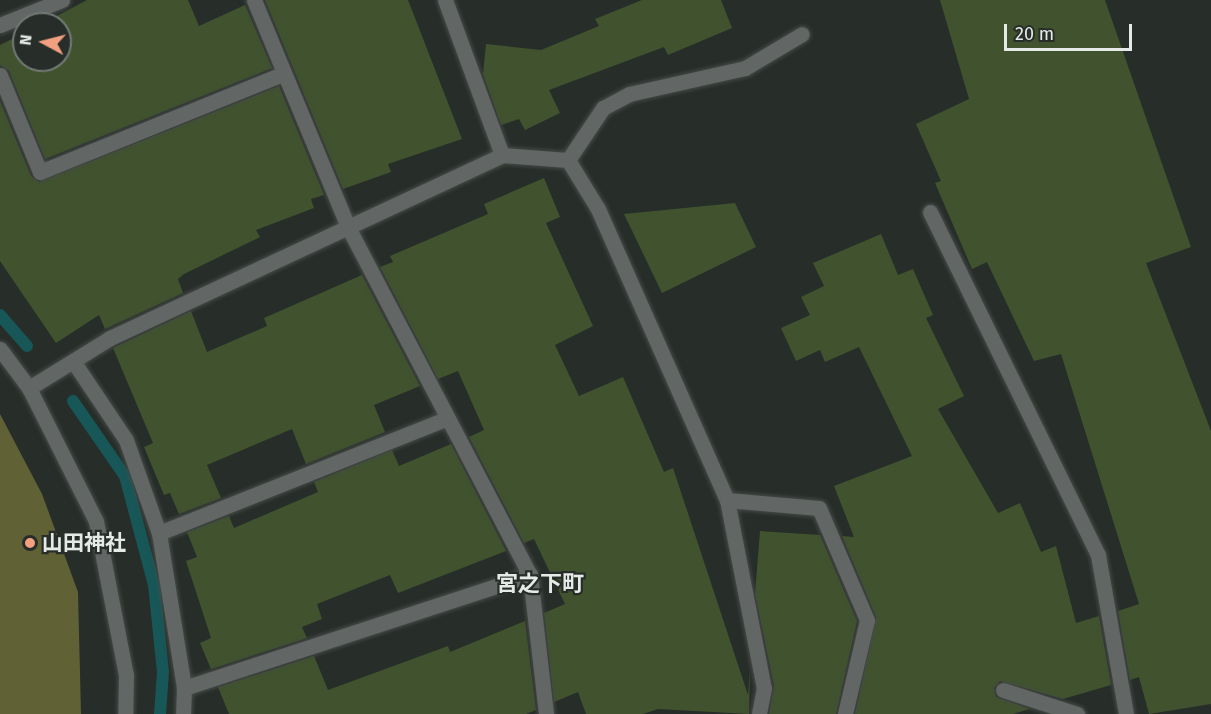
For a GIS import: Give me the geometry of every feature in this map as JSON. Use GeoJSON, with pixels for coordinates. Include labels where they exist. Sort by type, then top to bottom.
{"type":"FeatureCollection","features":[{"type":"Feature","properties":{"kind":"street"},"geometry":{"type":"LineString","coordinates":[[0,25],[62,0]]}},
{"type":"Feature","properties":{"kind":"street"},"geometry":{"type":"LineString","coordinates":[[254,0],[348,227],[445,419],[530,575],[546,714]]}},
{"type":"Feature","properties":{"kind":"street"},"geometry":{"type":"LineString","coordinates":[[445,0],[502,155]]}},
{"type":"Feature","properties":{"kind":"street"},"geometry":{"type":"LineString","coordinates":[[568,160],[603,108],[629,94],[745,68],[802,34]]}},
{"type":"Feature","properties":{"kind":"street"},"geometry":{"type":"LineString","coordinates":[[0,75],[40,172],[283,74]]}},
{"type":"Feature","properties":{"kind":"street"},"geometry":{"type":"LineString","coordinates":[[29,388],[110,338],[502,155],[568,160]]}},
{"type":"Feature","properties":{"kind":"street"},"geometry":{"type":"LineString","coordinates":[[568,160],[598,209],[728,500],[764,688],[759,714]]}},
{"type":"Feature","properties":{"kind":"street"},"geometry":{"type":"LineString","coordinates":[[930,212],[1098,555],[1126,714]]}},
{"type":"Feature","properties":{"kind":"street"},"geometry":{"type":"LineString","coordinates":[[0,349],[29,388],[96,520],[126,675],[124,714]]}},
{"type":"Feature","properties":{"kind":"street"},"geometry":{"type":"LineString","coordinates":[[73,361],[126,440],[159,533],[184,688],[183,714]]}},
{"type":"Feature","properties":{"kind":"street"},"geometry":{"type":"LineString","coordinates":[[159,533],[445,419]]}},
{"type":"Feature","properties":{"kind":"street"},"geometry":{"type":"LineString","coordinates":[[728,500],[819,508],[867,621],[845,714]]}},
{"type":"Feature","properties":{"kind":"street"},"geometry":{"type":"LineString","coordinates":[[184,688],[530,575]]}},
{"type":"Feature","properties":{"kind":"street"},"geometry":{"type":"LineString","coordinates":[[1003,690],[1077,714]]}},
{"type":"Feature","properties":{"kind":"shaded area","name":"山田神社"},"geometry":{"type":"Polygon","coordinates":[[[0,414],[42,494],[78,592],[81,714],[0,714],[0,414]]]}},
{"type":"Feature","properties":{"kind":"building"},"geometry":{"type":"Polygon","coordinates":[[[87,0],[188,0],[199,26],[245,5],[272,68],[45,159],[9,71],[0,65],[0,45],[12,39],[12,72],[72,72],[72,12],[64,12],[87,0]]]}},
{"type":"Feature","properties":{"kind":"building"},"geometry":{"type":"Polygon","coordinates":[[[265,0],[408,0],[462,139],[388,164],[391,172],[343,189],[265,0]]]}},
{"type":"Feature","properties":{"kind":"building"},"geometry":{"type":"Polygon","coordinates":[[[642,0],[721,0],[732,28],[668,55],[664,47],[549,90],[560,113],[525,130],[519,119],[501,125],[483,74],[486,44],[541,50],[599,26],[595,19],[642,0]]]}},
{"type":"Feature","properties":{"kind":"building"},"geometry":{"type":"Polygon","coordinates":[[[940,0],[1105,0],[1191,247],[1146,263],[1211,431],[1211,704],[1149,714],[1139,677],[1130,680],[1118,611],[1139,604],[1061,354],[1034,361],[987,262],[972,269],[935,183],[941,181],[916,124],[969,99],[940,0]]]}},
{"type":"Feature","properties":{"kind":"building"},"geometry":{"type":"Polygon","coordinates":[[[279,86],[324,195],[311,199],[314,208],[256,230],[260,237],[184,274],[178,279],[183,293],[105,329],[99,315],[56,343],[0,261],[0,101],[31,176],[39,182],[279,86]]]}},
{"type":"Feature","properties":{"kind":"building"},"geometry":{"type":"Polygon","coordinates":[[[544,178],[560,217],[546,223],[593,326],[555,345],[579,396],[623,377],[664,472],[673,468],[748,695],[750,669],[749,714],[658,709],[643,714],[586,714],[578,692],[554,702],[544,613],[565,604],[534,539],[524,543],[469,437],[484,430],[458,371],[438,379],[380,267],[393,262],[390,256],[488,214],[484,204],[544,178]]]}},
{"type":"Feature","properties":{"kind":"building"},"geometry":{"type":"Polygon","coordinates":[[[735,203],[756,247],[662,293],[624,214],[735,203]]]}},
{"type":"Feature","properties":{"kind":"building"},"geometry":{"type":"Polygon","coordinates":[[[881,234],[898,275],[913,269],[933,315],[926,318],[964,396],[938,409],[998,513],[1020,503],[1041,552],[1056,546],[1076,623],[1099,616],[1111,685],[1063,699],[1000,681],[994,688],[996,697],[1030,709],[1013,714],[855,714],[876,617],[842,536],[854,537],[834,486],[912,456],[859,347],[825,362],[820,350],[796,361],[781,328],[810,315],[801,297],[824,286],[813,263],[881,234]]]}},
{"type":"Feature","properties":{"kind":"building"},"geometry":{"type":"Polygon","coordinates":[[[362,275],[420,386],[374,405],[385,432],[306,464],[292,429],[207,465],[221,498],[179,514],[170,493],[164,495],[144,447],[153,443],[113,348],[191,311],[207,352],[267,326],[264,318],[362,275]]]}},
{"type":"Feature","properties":{"kind":"building"},"geometry":{"type":"Polygon","coordinates":[[[451,444],[506,551],[398,593],[390,575],[317,604],[322,619],[302,627],[307,638],[211,669],[200,643],[211,638],[186,561],[197,557],[187,532],[229,516],[234,528],[318,492],[314,482],[392,450],[399,466],[451,444]]]}},
{"type":"Feature","properties":{"kind":"building"},"geometry":{"type":"Polygon","coordinates":[[[760,531],[820,535],[857,621],[836,714],[769,714],[774,686],[755,594],[760,531]]]}},
{"type":"Feature","properties":{"kind":"building"},"geometry":{"type":"Polygon","coordinates":[[[525,621],[536,710],[526,714],[229,714],[218,687],[314,656],[328,690],[448,646],[450,652],[525,621]]]}},
{"type":"Feature","properties":{"kind":"waterway"},"geometry":{"type":"LineString","coordinates":[[0,315],[27,346]]}},
{"type":"Feature","properties":{"kind":"waterway"},"geometry":{"type":"LineString","coordinates":[[73,401],[125,476],[154,585],[163,672],[160,714]]}},
{"type":"Feature","properties":{"kind":"place","name":"山田神社"},"geometry":{"type":"Point","coordinates":[30,543]}},
{"type":"Feature","properties":{"kind":"district","name":"宮之下町"},"geometry":{"type":"Point","coordinates":[540,584]}}]}
